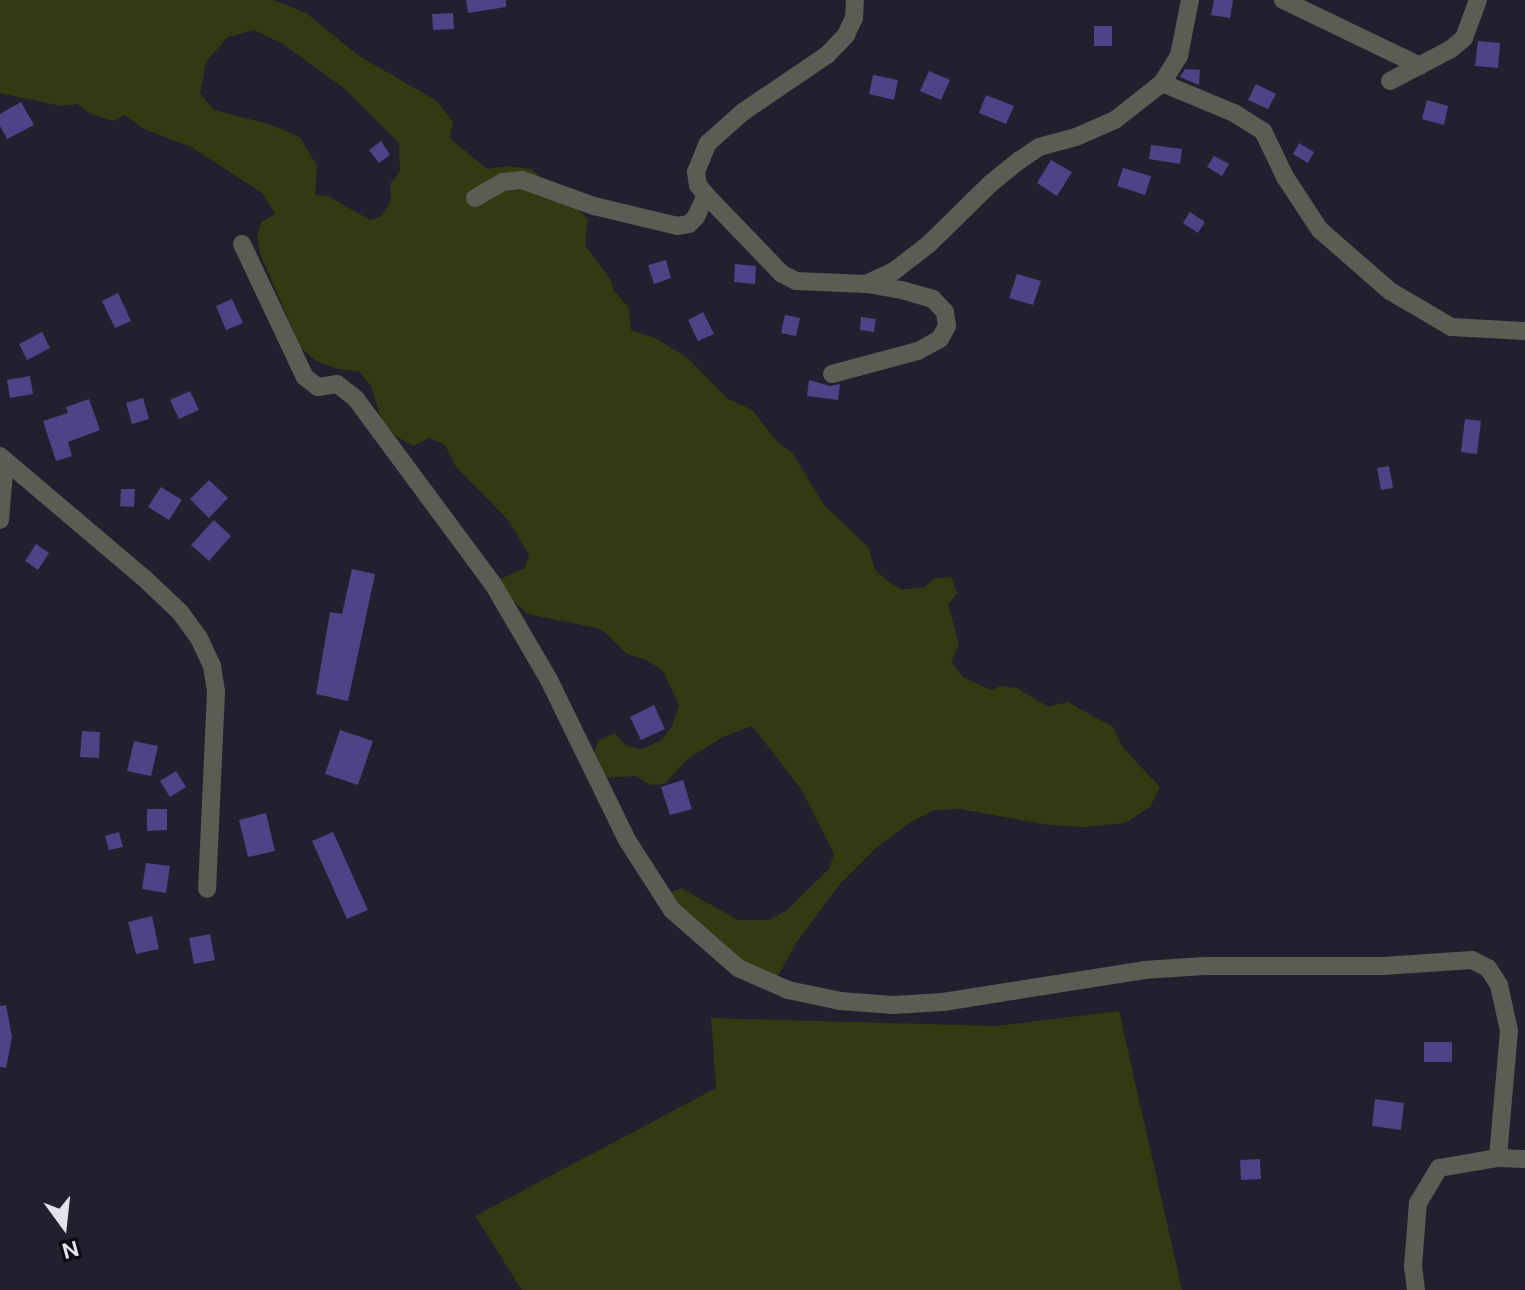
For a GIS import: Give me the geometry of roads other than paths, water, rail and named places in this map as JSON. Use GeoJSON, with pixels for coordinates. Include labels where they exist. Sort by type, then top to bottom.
{"type":"FeatureCollection","features":[{"type":"Feature","properties":{"kind":"street"},"geometry":{"type":"LineString","coordinates":[[832,374],[918,351],[940,339],[947,326],[945,312],[933,299],[866,284],[796,281],[782,274],[706,195],[698,185],[696,172],[708,143],[743,112],[827,55],[846,35],[854,18],[855,0]]}},
{"type":"Feature","properties":{"kind":"street"},"geometry":{"type":"LineString","coordinates":[[866,284],[894,271],[929,244],[990,184],[1039,147],[1076,137],[1115,120],[1162,83],[1179,56],[1190,0]]}},
{"type":"Feature","properties":{"kind":"street"},"geometry":{"type":"LineString","coordinates":[[1283,0],[1420,66]]}},
{"type":"Feature","properties":{"kind":"street"},"geometry":{"type":"LineString","coordinates":[[1390,81],[1464,38],[1478,0]]}},
{"type":"Feature","properties":{"kind":"street"},"geometry":{"type":"LineString","coordinates":[[1162,83],[1189,97],[1234,113],[1263,131],[1285,177],[1320,230],[1390,291],[1451,327],[1525,331]]}},
{"type":"Feature","properties":{"kind":"street"},"geometry":{"type":"LineString","coordinates":[[475,198],[495,185],[522,180],[594,206],[677,226],[689,224],[696,217],[706,195]]}},
{"type":"Feature","properties":{"kind":"street"},"geometry":{"type":"LineString","coordinates":[[242,244],[305,377],[318,387],[337,384],[356,399],[493,584],[549,680],[627,840],[672,910],[738,968],[788,990],[840,1001],[893,1005],[943,1002],[1144,970],[1472,960],[1488,968],[1499,985],[1509,1031],[1498,1158]]}},
{"type":"Feature","properties":{"kind":"street"},"geometry":{"type":"LineString","coordinates":[[0,520],[2,458]]}},
{"type":"Feature","properties":{"kind":"street"},"geometry":{"type":"LineString","coordinates":[[2,458],[144,578],[180,612],[199,638],[212,666],[216,692],[207,889]]}},
{"type":"Feature","properties":{"kind":"street"},"geometry":{"type":"LineString","coordinates":[[1416,1290],[1413,1266],[1418,1203],[1428,1181],[1439,1168],[1498,1158],[1525,1159]]}}]}
